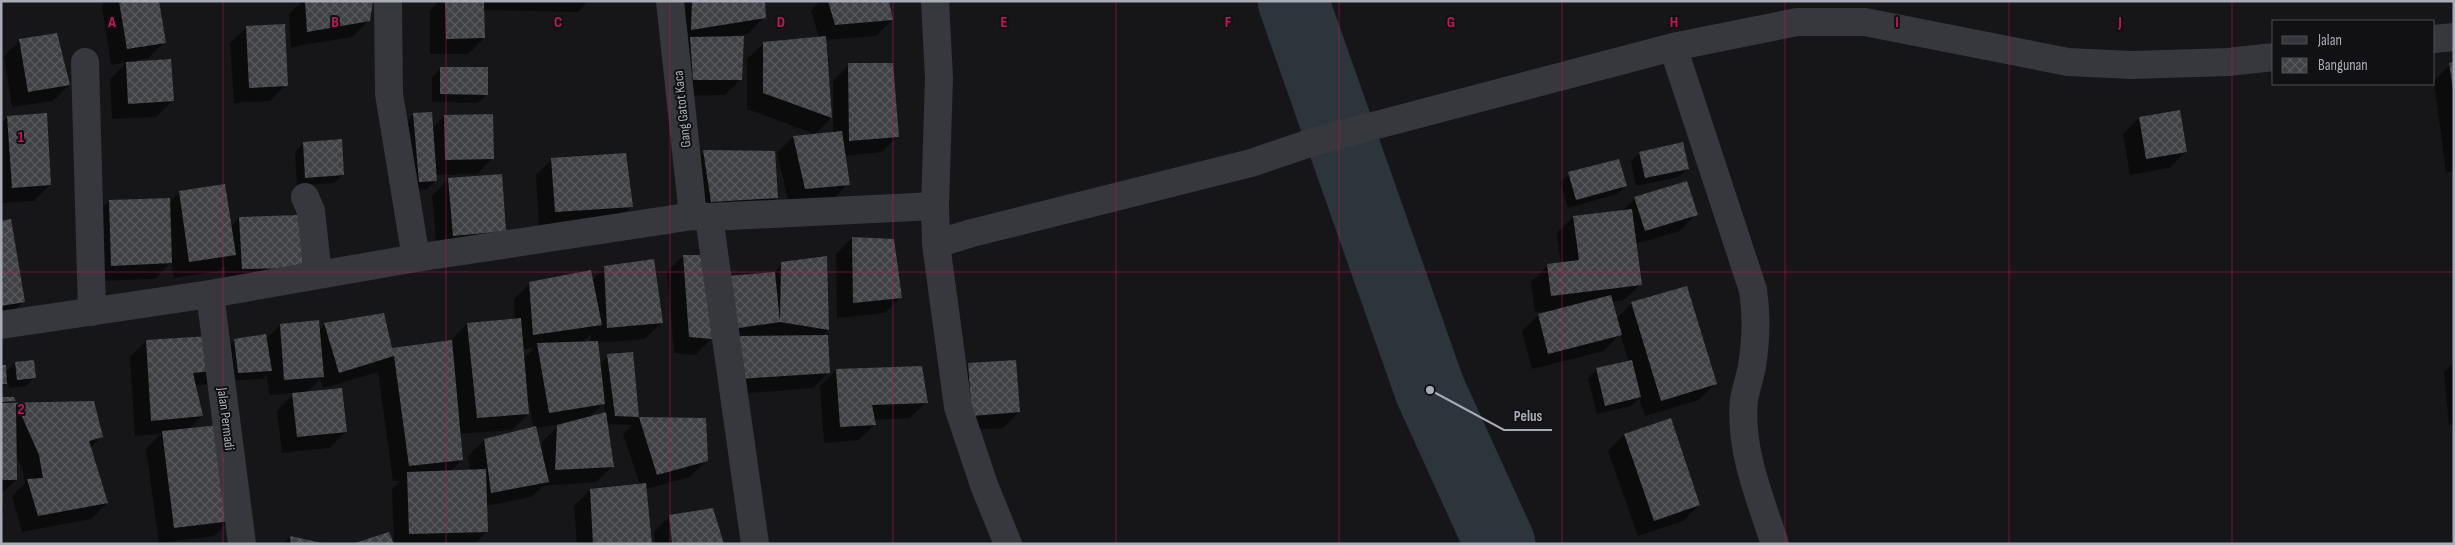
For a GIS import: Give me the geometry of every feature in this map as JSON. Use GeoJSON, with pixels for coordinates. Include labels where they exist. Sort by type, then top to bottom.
{"type":"FeatureCollection","features":[{"type":"Feature","properties":{"kind":"street"},"geometry":{"type":"LineString","coordinates":[[388,1],[389,94],[416,258]]}},
{"type":"Feature","properties":{"kind":"street","name":"Gang Gatot Kaca"},"geometry":{"type":"LineString","coordinates":[[670,1],[701,217],[755,544]]}},
{"type":"Feature","properties":{"kind":"street"},"geometry":{"type":"LineString","coordinates":[[935,1],[939,78],[935,206],[936,244],[958,406],[984,486],[1008,544]]}},
{"type":"Feature","properties":{"kind":"street"},"geometry":{"type":"LineString","coordinates":[[936,244],[972,233],[1251,163],[1316,141],[1672,46],[1797,22],[1865,22],[2068,62],[2132,66],[2228,62],[2272,57]]}},
{"type":"Feature","properties":{"kind":"street"},"geometry":{"type":"LineString","coordinates":[[2435,39],[2454,37]]}},
{"type":"Feature","properties":{"kind":"street"},"geometry":{"type":"LineString","coordinates":[[1672,46],[1753,290],[1756,315],[1752,365],[1744,400],[1745,436],[1751,471],[1775,544]]}},
{"type":"Feature","properties":{"kind":"street"},"geometry":{"type":"LineString","coordinates":[[85,62],[92,312]]}},
{"type":"Feature","properties":{"kind":"street"},"geometry":{"type":"LineString","coordinates":[[305,197],[311,211],[318,276]]}},
{"type":"Feature","properties":{"kind":"street"},"geometry":{"type":"LineString","coordinates":[[1,325],[210,294],[416,258],[701,217],[935,206]]}},
{"type":"Feature","properties":{"kind":"street","name":"Jalan Permadi"},"geometry":{"type":"LineString","coordinates":[[210,294],[242,544]]}},
{"type":"Feature","properties":{"kind":"building"},"geometry":{"type":"Polygon","coordinates":[[[119,1],[159,1],[166,43],[127,49],[119,1]]]}},
{"type":"Feature","properties":{"kind":"building"},"geometry":{"type":"Polygon","coordinates":[[[305,1],[373,1],[370,21],[307,32],[305,1]]]}},
{"type":"Feature","properties":{"kind":"building"},"geometry":{"type":"Polygon","coordinates":[[[445,1],[484,1],[485,38],[446,39],[445,1]]]}},
{"type":"Feature","properties":{"kind":"building"},"geometry":{"type":"Polygon","coordinates":[[[692,1],[765,1],[766,18],[691,30],[692,1]]]}},
{"type":"Feature","properties":{"kind":"building"},"geometry":{"type":"Polygon","coordinates":[[[828,1],[889,1],[893,20],[835,25],[828,1]]]}},
{"type":"Feature","properties":{"kind":"building"},"geometry":{"type":"Polygon","coordinates":[[[285,24],[288,86],[249,88],[246,26],[285,24]]]}},
{"type":"Feature","properties":{"kind":"building"},"geometry":{"type":"Polygon","coordinates":[[[57,33],[70,85],[28,92],[19,39],[57,33]]]}},
{"type":"Feature","properties":{"kind":"building"},"geometry":{"type":"Polygon","coordinates":[[[744,36],[742,80],[693,80],[690,37],[744,36]]]}},
{"type":"Feature","properties":{"kind":"building"},"geometry":{"type":"Polygon","coordinates":[[[826,36],[832,118],[763,93],[763,42],[826,36]]]}},
{"type":"Feature","properties":{"kind":"building"},"geometry":{"type":"Polygon","coordinates":[[[171,59],[174,101],[128,104],[126,62],[171,59]]]}},
{"type":"Feature","properties":{"kind":"building"},"geometry":{"type":"Polygon","coordinates":[[[2454,62],[2454,89],[2453,89],[2449,63],[2454,62]]]}},
{"type":"Feature","properties":{"kind":"building"},"geometry":{"type":"Polygon","coordinates":[[[848,63],[893,63],[899,137],[849,141],[848,63]]]}},
{"type":"Feature","properties":{"kind":"building"},"geometry":{"type":"Polygon","coordinates":[[[440,67],[488,67],[488,95],[440,94],[440,67]]]}},
{"type":"Feature","properties":{"kind":"building"},"geometry":{"type":"Polygon","coordinates":[[[2180,110],[2187,152],[2146,159],[2139,117],[2180,110]]]}},
{"type":"Feature","properties":{"kind":"building"},"geometry":{"type":"Polygon","coordinates":[[[432,112],[437,181],[419,182],[413,113],[432,112]]]}},
{"type":"Feature","properties":{"kind":"building"},"geometry":{"type":"Polygon","coordinates":[[[47,113],[51,185],[12,188],[7,116],[47,113]]]}},
{"type":"Feature","properties":{"kind":"building"},"geometry":{"type":"Polygon","coordinates":[[[493,114],[494,159],[445,160],[444,115],[493,114]]]}},
{"type":"Feature","properties":{"kind":"building"},"geometry":{"type":"Polygon","coordinates":[[[842,131],[850,185],[805,189],[793,136],[842,131]]]}},
{"type":"Feature","properties":{"kind":"building"},"geometry":{"type":"Polygon","coordinates":[[[342,139],[344,175],[305,178],[303,142],[342,139]]]}},
{"type":"Feature","properties":{"kind":"building"},"geometry":{"type":"Polygon","coordinates":[[[1683,142],[1689,169],[1645,178],[1639,152],[1683,142]]]}},
{"type":"Feature","properties":{"kind":"building"},"geometry":{"type":"Polygon","coordinates":[[[703,150],[775,151],[778,198],[711,202],[703,150]]]}},
{"type":"Feature","properties":{"kind":"building"},"geometry":{"type":"Polygon","coordinates":[[[626,153],[633,207],[555,212],[551,158],[626,153]]]}},
{"type":"Feature","properties":{"kind":"building"},"geometry":{"type":"Polygon","coordinates":[[[1619,159],[1627,186],[1576,200],[1568,172],[1619,159]]]}},
{"type":"Feature","properties":{"kind":"building"},"geometry":{"type":"Polygon","coordinates":[[[502,174],[506,231],[453,236],[448,178],[502,174]]]}},
{"type":"Feature","properties":{"kind":"building"},"geometry":{"type":"Polygon","coordinates":[[[1687,181],[1698,215],[1645,231],[1634,197],[1687,181]]]}},
{"type":"Feature","properties":{"kind":"building"},"geometry":{"type":"Polygon","coordinates":[[[225,184],[236,255],[189,262],[179,191],[225,184]]]}},
{"type":"Feature","properties":{"kind":"building"},"geometry":{"type":"Polygon","coordinates":[[[170,198],[172,263],[111,266],[109,200],[170,198]]]}},
{"type":"Feature","properties":{"kind":"building"},"geometry":{"type":"Polygon","coordinates":[[[1632,209],[1642,285],[1551,296],[1547,264],[1579,260],[1573,216],[1632,209]]]}},
{"type":"Feature","properties":{"kind":"building"},"geometry":{"type":"Polygon","coordinates":[[[299,215],[303,268],[242,269],[239,217],[299,215]]]}},
{"type":"Feature","properties":{"kind":"building"},"geometry":{"type":"Polygon","coordinates":[[[11,219],[25,302],[1,306],[1,221],[11,219]]]}},
{"type":"Feature","properties":{"kind":"building"},"geometry":{"type":"Polygon","coordinates":[[[852,237],[894,239],[902,298],[853,303],[852,237]]]}},
{"type":"Feature","properties":{"kind":"building"},"geometry":{"type":"Polygon","coordinates":[[[683,255],[704,255],[712,339],[689,337],[683,255]]]}},
{"type":"Feature","properties":{"kind":"building"},"geometry":{"type":"Polygon","coordinates":[[[827,256],[829,330],[780,322],[781,262],[827,256]]]}},
{"type":"Feature","properties":{"kind":"building"},"geometry":{"type":"Polygon","coordinates":[[[654,259],[663,323],[607,328],[604,266],[654,259]]]}},
{"type":"Feature","properties":{"kind":"building"},"geometry":{"type":"Polygon","coordinates":[[[591,270],[602,325],[533,335],[529,282],[591,270]]]}},
{"type":"Feature","properties":{"kind":"building"},"geometry":{"type":"Polygon","coordinates":[[[775,272],[780,322],[732,329],[728,276],[775,272]]]}},
{"type":"Feature","properties":{"kind":"building"},"geometry":{"type":"Polygon","coordinates":[[[1687,286],[1717,384],[1661,401],[1631,302],[1687,286]]]}},
{"type":"Feature","properties":{"kind":"building"},"geometry":{"type":"Polygon","coordinates":[[[1611,295],[1622,335],[1548,354],[1538,314],[1611,295]]]}},
{"type":"Feature","properties":{"kind":"building"},"geometry":{"type":"Polygon","coordinates":[[[384,313],[392,348],[452,340],[463,460],[409,466],[394,356],[339,373],[324,323],[384,313]]]}},
{"type":"Feature","properties":{"kind":"building"},"geometry":{"type":"Polygon","coordinates":[[[521,318],[529,414],[477,418],[467,323],[521,318]]]}},
{"type":"Feature","properties":{"kind":"building"},"geometry":{"type":"Polygon","coordinates":[[[319,320],[324,377],[284,380],[280,324],[319,320]]]}},
{"type":"Feature","properties":{"kind":"building"},"geometry":{"type":"Polygon","coordinates":[[[266,334],[272,371],[238,373],[234,339],[266,334]]]}},
{"type":"Feature","properties":{"kind":"building"},"geometry":{"type":"Polygon","coordinates":[[[225,335],[228,369],[193,373],[203,416],[151,421],[146,340],[225,335]]]}},
{"type":"Feature","properties":{"kind":"building"},"geometry":{"type":"Polygon","coordinates":[[[828,335],[830,373],[739,379],[736,336],[828,335]]]}},
{"type":"Feature","properties":{"kind":"building"},"geometry":{"type":"Polygon","coordinates":[[[598,341],[605,404],[549,413],[537,343],[598,341]]]}},
{"type":"Feature","properties":{"kind":"building"},"geometry":{"type":"Polygon","coordinates":[[[633,352],[639,417],[615,416],[607,354],[633,352]]]}},
{"type":"Feature","properties":{"kind":"building"},"geometry":{"type":"Polygon","coordinates":[[[34,360],[36,378],[17,380],[15,362],[34,360]]]}},
{"type":"Feature","properties":{"kind":"building"},"geometry":{"type":"Polygon","coordinates":[[[1016,360],[1020,412],[972,416],[968,363],[1016,360]]]}},
{"type":"Feature","properties":{"kind":"building"},"geometry":{"type":"Polygon","coordinates":[[[1632,360],[1641,397],[1605,406],[1596,368],[1632,360]]]}},
{"type":"Feature","properties":{"kind":"building"},"geometry":{"type":"Polygon","coordinates":[[[1,365],[6,365],[7,384],[1,384],[1,365]]]}},
{"type":"Feature","properties":{"kind":"building"},"geometry":{"type":"Polygon","coordinates":[[[922,366],[928,403],[872,405],[876,425],[840,427],[836,369],[922,366]]]}},
{"type":"Feature","properties":{"kind":"building"},"geometry":{"type":"Polygon","coordinates":[[[342,388],[347,432],[297,437],[292,393],[342,388]]]}},
{"type":"Feature","properties":{"kind":"building"},"geometry":{"type":"Polygon","coordinates":[[[1,397],[14,397],[16,401],[1,402],[1,397]]]}},
{"type":"Feature","properties":{"kind":"building"},"geometry":{"type":"Polygon","coordinates":[[[94,401],[103,437],[89,441],[108,503],[38,516],[27,479],[43,478],[39,455],[16,403],[17,480],[1,480],[1,403],[94,401]]]}},
{"type":"Feature","properties":{"kind":"building"},"geometry":{"type":"Polygon","coordinates":[[[606,412],[614,467],[555,470],[557,425],[606,412]]]}},
{"type":"Feature","properties":{"kind":"building"},"geometry":{"type":"Polygon","coordinates":[[[639,417],[706,418],[708,461],[657,475],[639,417]]]}},
{"type":"Feature","properties":{"kind":"building"},"geometry":{"type":"Polygon","coordinates":[[[1671,418],[1700,505],[1654,521],[1624,434],[1671,418]]]}},
{"type":"Feature","properties":{"kind":"building"},"geometry":{"type":"Polygon","coordinates":[[[219,425],[231,521],[174,528],[162,431],[219,425]]]}},
{"type":"Feature","properties":{"kind":"building"},"geometry":{"type":"Polygon","coordinates":[[[536,426],[549,482],[491,493],[484,439],[536,426]]]}},
{"type":"Feature","properties":{"kind":"building"},"geometry":{"type":"Polygon","coordinates":[[[486,469],[488,532],[409,534],[407,472],[486,469]]]}},
{"type":"Feature","properties":{"kind":"building"},"geometry":{"type":"Polygon","coordinates":[[[646,483],[652,544],[593,544],[590,489],[646,483]]]}},
{"type":"Feature","properties":{"kind":"building"},"geometry":{"type":"Polygon","coordinates":[[[713,508],[724,544],[672,544],[669,515],[713,508]]]}},
{"type":"Feature","properties":{"kind":"building"},"geometry":{"type":"Polygon","coordinates":[[[389,532],[394,544],[355,544],[355,543],[389,532]]]}},
{"type":"Feature","properties":{"kind":"building"},"geometry":{"type":"Polygon","coordinates":[[[290,536],[322,543],[322,544],[291,544],[290,536]]]}},
{"type":"Feature","properties":{"kind":"waterway"},"geometry":{"type":"LineString","coordinates":[[1293,1],[1430,390],[1500,544]]}},
{"type":"Feature","properties":{"kind":"place","name":"Pelus"},"geometry":{"type":"Point","coordinates":[1430,390]}}]}
